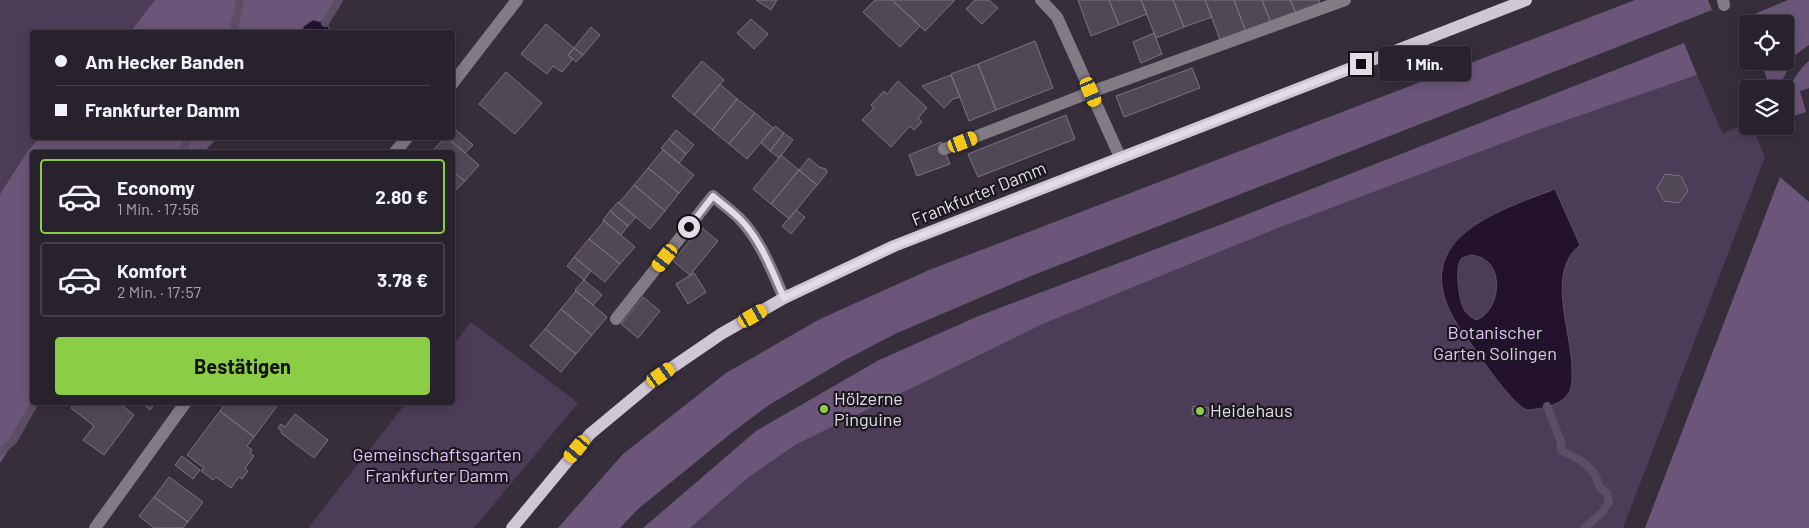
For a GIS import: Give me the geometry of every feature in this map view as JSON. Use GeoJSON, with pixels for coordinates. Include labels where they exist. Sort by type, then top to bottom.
{"type":"FeatureCollection","features":[{"type":"Feature","properties":{"kind":"main road","name":"Frankfurter Damm"},"geometry":{"type":"LineString","coordinates":[[512,528],[590,434],[661,375],[721,334],[784,298],[894,246],[1506,2],[1526,0]]}},
{"type":"Feature","properties":{"kind":"street"},"geometry":{"type":"LineString","coordinates":[[455,80],[517,0]]}},
{"type":"Feature","properties":{"kind":"street"},"geometry":{"type":"LineString","coordinates":[[1041,0],[1057,17],[1120,157]]}},
{"type":"Feature","properties":{"kind":"street"},"geometry":{"type":"LineString","coordinates":[[944,149],[1091,92],[1345,0]]}},
{"type":"Feature","properties":{"kind":"street"},"geometry":{"type":"LineString","coordinates":[[397,150],[405,140]]}},
{"type":"Feature","properties":{"kind":"street"},"geometry":{"type":"LineString","coordinates":[[616,319],[713,196],[740,218],[750,230],[784,298]]}},
{"type":"Feature","properties":{"kind":"street"},"geometry":{"type":"LineString","coordinates":[[95,528],[184,405]]}},
{"type":"Feature","properties":{"kind":"green space"},"geometry":{"type":"Polygon","coordinates":[[[0,0],[155,0],[132,30],[30,30],[30,140],[37,140],[27,152],[0,194],[0,0]]]}},
{"type":"Feature","properties":{"kind":"green space","name":"Botanischer Garten Solingen"},"geometry":{"type":"Polygon","coordinates":[[[1697,75],[1723,134],[1739,126],[1739,135],[1756,135],[1765,157],[1623,528],[690,528],[749,477],[795,445],[1043,324],[1278,228],[1538,130],[1697,75]]]}},
{"type":"Feature","properties":{"kind":"green space","name":"Gemeinschaftsgarten Frankfurter Damm"},"geometry":{"type":"Polygon","coordinates":[[[471,322],[578,403],[474,528],[308,528],[404,405],[455,405],[455,342],[471,322]]]}},
{"type":"Feature","properties":{"kind":"shaded area"},"geometry":{"type":"Polygon","coordinates":[[[155,0],[343,0],[328,25],[331,30],[132,30],[155,0]]]}},
{"type":"Feature","properties":{"kind":"shaded area"},"geometry":{"type":"Polygon","coordinates":[[[1635,0],[1708,0],[1712,10],[1031,276],[897,333],[843,361],[769,405],[638,509],[620,528],[558,528],[623,454],[726,373],[820,319],[929,270],[1635,0]]]}},
{"type":"Feature","properties":{"kind":"shaded area"},"geometry":{"type":"Polygon","coordinates":[[[1788,0],[1809,0],[1809,45],[1794,56],[1794,15],[1752,15],[1788,0]]]}},
{"type":"Feature","properties":{"kind":"shaded area"},"geometry":{"type":"Polygon","coordinates":[[[313,20],[325,23],[330,30],[302,30],[304,26],[313,20]]]}},
{"type":"Feature","properties":{"kind":"shaded area"},"geometry":{"type":"Polygon","coordinates":[[[1684,43],[1697,75],[1538,130],[1278,228],[1043,324],[795,445],[749,477],[690,528],[643,528],[756,431],[879,360],[981,315],[1230,221],[1684,43]]]}},
{"type":"Feature","properties":{"kind":"shaded area"},"geometry":{"type":"Polygon","coordinates":[[[1809,61],[1809,88],[1800,91],[1806,112],[1794,116],[1794,80],[1809,61]]]}},
{"type":"Feature","properties":{"kind":"shaded area"},"geometry":{"type":"Polygon","coordinates":[[[1764,70],[1787,70],[1782,80],[1767,80],[1764,70]]]}},
{"type":"Feature","properties":{"kind":"shaded area"},"geometry":{"type":"Polygon","coordinates":[[[37,140],[215,140],[206,150],[30,150],[30,405],[38,405],[0,463],[0,194],[27,152],[37,140]]]}},
{"type":"Feature","properties":{"kind":"shaded area"},"geometry":{"type":"Polygon","coordinates":[[[1780,177],[1809,202],[1809,528],[1645,528],[1780,177]]]}},
{"type":"Feature","properties":{"kind":"shaded area"},"geometry":{"type":"Polygon","coordinates":[[[1555,189],[1580,245],[1570,256],[1564,270],[1562,286],[1571,353],[1572,381],[1571,388],[1565,398],[1544,408],[1527,410],[1500,384],[1451,313],[1442,282],[1444,261],[1455,243],[1471,228],[1512,206],[1555,189]],[[1470,255],[1462,258],[1458,268],[1458,283],[1462,305],[1465,311],[1476,320],[1491,307],[1497,285],[1495,274],[1490,265],[1482,258],[1470,255]]]}},
{"type":"Feature","properties":{"kind":"building"},"geometry":{"type":"Polygon","coordinates":[[[756,0],[777,0],[771,10],[756,0]]]}},
{"type":"Feature","properties":{"kind":"building"},"geometry":{"type":"Polygon","coordinates":[[[875,0],[892,0],[920,26],[900,47],[863,12],[875,0]]]}},
{"type":"Feature","properties":{"kind":"building"},"geometry":{"type":"Polygon","coordinates":[[[892,0],[955,0],[925,31],[892,0]]]}},
{"type":"Feature","properties":{"kind":"building"},"geometry":{"type":"Polygon","coordinates":[[[975,0],[989,0],[998,8],[982,24],[966,9],[975,0]]]}},
{"type":"Feature","properties":{"kind":"building"},"geometry":{"type":"Polygon","coordinates":[[[1078,0],[1109,0],[1119,25],[1091,36],[1078,0]]]}},
{"type":"Feature","properties":{"kind":"building"},"geometry":{"type":"Polygon","coordinates":[[[1109,0],[1141,0],[1147,14],[1119,25],[1109,0]]]}},
{"type":"Feature","properties":{"kind":"building"},"geometry":{"type":"Polygon","coordinates":[[[1141,0],[1173,0],[1184,27],[1156,38],[1141,0]]]}},
{"type":"Feature","properties":{"kind":"building"},"geometry":{"type":"Polygon","coordinates":[[[1173,0],[1205,0],[1212,17],[1184,27],[1173,0]]]}},
{"type":"Feature","properties":{"kind":"building"},"geometry":{"type":"Polygon","coordinates":[[[1205,0],[1234,0],[1246,32],[1221,42],[1205,0]]]}},
{"type":"Feature","properties":{"kind":"building"},"geometry":{"type":"Polygon","coordinates":[[[1234,0],[1262,0],[1271,23],[1246,32],[1234,0]]]}},
{"type":"Feature","properties":{"kind":"building"},"geometry":{"type":"Polygon","coordinates":[[[1262,0],[1290,0],[1296,13],[1271,23],[1262,0]]]}},
{"type":"Feature","properties":{"kind":"building"},"geometry":{"type":"Polygon","coordinates":[[[1290,0],[1319,0],[1320,3],[1296,13],[1290,0]]]}},
{"type":"Feature","properties":{"kind":"building"},"geometry":{"type":"Polygon","coordinates":[[[751,19],[768,34],[754,49],[737,33],[751,19]]]}},
{"type":"Feature","properties":{"kind":"building"},"geometry":{"type":"Polygon","coordinates":[[[546,24],[574,48],[568,55],[573,59],[562,72],[553,66],[547,74],[521,54],[546,24]]]}},
{"type":"Feature","properties":{"kind":"building"},"geometry":{"type":"Polygon","coordinates":[[[591,27],[600,35],[583,55],[574,48],[591,27]]]}},
{"type":"Feature","properties":{"kind":"building"},"geometry":{"type":"Polygon","coordinates":[[[1154,33],[1162,54],[1141,63],[1133,42],[1154,33]]]}},
{"type":"Feature","properties":{"kind":"building"},"geometry":{"type":"Polygon","coordinates":[[[1035,41],[1053,88],[996,110],[978,64],[1035,41]]]}},
{"type":"Feature","properties":{"kind":"building"},"geometry":{"type":"Polygon","coordinates":[[[574,48],[583,55],[576,62],[568,55],[574,48]]]}},
{"type":"Feature","properties":{"kind":"building"},"geometry":{"type":"Polygon","coordinates":[[[702,61],[724,80],[694,115],[672,96],[702,61]]]}},
{"type":"Feature","properties":{"kind":"building"},"geometry":{"type":"Polygon","coordinates":[[[978,64],[996,110],[969,121],[951,74],[978,64]]]}},
{"type":"Feature","properties":{"kind":"building"},"geometry":{"type":"Polygon","coordinates":[[[1192,68],[1200,88],[1124,117],[1116,96],[1192,68]]]}},
{"type":"Feature","properties":{"kind":"building"},"geometry":{"type":"Polygon","coordinates":[[[506,72],[542,103],[515,134],[479,104],[506,72]]]}},
{"type":"Feature","properties":{"kind":"building"},"geometry":{"type":"Polygon","coordinates":[[[951,75],[960,97],[953,99],[944,108],[922,86],[951,75]]]}},
{"type":"Feature","properties":{"kind":"building"},"geometry":{"type":"Polygon","coordinates":[[[898,81],[927,108],[918,118],[922,122],[914,130],[910,126],[891,147],[862,120],[874,108],[871,105],[884,91],[887,94],[898,81]]]}},
{"type":"Feature","properties":{"kind":"building"},"geometry":{"type":"Polygon","coordinates":[[[720,84],[737,99],[712,130],[694,115],[720,84]]]}},
{"type":"Feature","properties":{"kind":"building"},"geometry":{"type":"Polygon","coordinates":[[[737,99],[755,113],[729,144],[712,130],[737,99]]]}},
{"type":"Feature","properties":{"kind":"building"},"geometry":{"type":"Polygon","coordinates":[[[755,113],[773,128],[747,159],[729,144],[755,113]]]}},
{"type":"Feature","properties":{"kind":"building"},"geometry":{"type":"Polygon","coordinates":[[[1066,115],[1075,139],[978,177],[968,154],[1066,115]]]}},
{"type":"Feature","properties":{"kind":"building"},"geometry":{"type":"Polygon","coordinates":[[[775,126],[784,133],[770,151],[761,143],[775,126]]]}},
{"type":"Feature","properties":{"kind":"building"},"geometry":{"type":"Polygon","coordinates":[[[455,129],[473,145],[465,153],[450,140],[455,140],[455,129]]]}},
{"type":"Feature","properties":{"kind":"building"},"geometry":{"type":"Polygon","coordinates":[[[676,130],[694,145],[686,154],[669,139],[676,130]]]}},
{"type":"Feature","properties":{"kind":"building"},"geometry":{"type":"Polygon","coordinates":[[[784,133],[793,140],[779,158],[770,151],[784,133]]]}},
{"type":"Feature","properties":{"kind":"building"},"geometry":{"type":"Polygon","coordinates":[[[669,139],[686,154],[679,163],[661,148],[669,139]]]}},
{"type":"Feature","properties":{"kind":"building"},"geometry":{"type":"Polygon","coordinates":[[[443,140],[450,140],[479,165],[465,181],[455,173],[455,150],[433,150],[443,140]]]}},
{"type":"Feature","properties":{"kind":"building"},"geometry":{"type":"Polygon","coordinates":[[[941,142],[950,164],[917,176],[909,155],[941,142]]]}},
{"type":"Feature","properties":{"kind":"building"},"geometry":{"type":"Polygon","coordinates":[[[663,150],[694,175],[679,193],[648,168],[663,150]]]}},
{"type":"Feature","properties":{"kind":"building"},"geometry":{"type":"Polygon","coordinates":[[[781,155],[799,170],[771,204],[753,189],[781,155]]]}},
{"type":"Feature","properties":{"kind":"building"},"geometry":{"type":"Polygon","coordinates":[[[809,158],[819,167],[826,169],[827,173],[817,185],[799,170],[809,158]]]}},
{"type":"Feature","properties":{"kind":"building"},"geometry":{"type":"Polygon","coordinates":[[[648,168],[679,193],[665,211],[634,185],[648,168]]]}},
{"type":"Feature","properties":{"kind":"building"},"geometry":{"type":"Polygon","coordinates":[[[799,170],[817,185],[789,219],[771,204],[799,170]]]}},
{"type":"Feature","properties":{"kind":"building"},"geometry":{"type":"Polygon","coordinates":[[[455,173],[465,181],[455,191],[455,173]]]}},
{"type":"Feature","properties":{"kind":"building"},"geometry":{"type":"Polygon","coordinates":[[[1665,174],[1681,176],[1688,191],[1679,203],[1664,201],[1657,188],[1665,174]]]}},
{"type":"Feature","properties":{"kind":"building"},"geometry":{"type":"Polygon","coordinates":[[[634,185],[665,211],[650,229],[619,203],[634,185]]]}},
{"type":"Feature","properties":{"kind":"building"},"geometry":{"type":"Polygon","coordinates":[[[618,202],[636,217],[628,226],[610,211],[618,202]]]}},
{"type":"Feature","properties":{"kind":"building"},"geometry":{"type":"Polygon","coordinates":[[[796,210],[805,217],[791,234],[782,226],[796,210]]]}},
{"type":"Feature","properties":{"kind":"building"},"geometry":{"type":"Polygon","coordinates":[[[610,211],[628,226],[621,235],[603,220],[610,211]]]}},
{"type":"Feature","properties":{"kind":"building"},"geometry":{"type":"Polygon","coordinates":[[[604,221],[635,247],[620,264],[589,239],[604,221]]]}},
{"type":"Feature","properties":{"kind":"building"},"geometry":{"type":"Polygon","coordinates":[[[701,227],[718,241],[690,275],[673,261],[701,227]]]}},
{"type":"Feature","properties":{"kind":"building"},"geometry":{"type":"Polygon","coordinates":[[[589,239],[620,264],[605,282],[574,257],[589,239]]]}},
{"type":"Feature","properties":{"kind":"building"},"geometry":{"type":"Polygon","coordinates":[[[574,257],[591,271],[584,280],[567,266],[574,257]]]}},
{"type":"Feature","properties":{"kind":"building"},"geometry":{"type":"Polygon","coordinates":[[[694,273],[706,292],[688,304],[676,284],[694,273]]]}},
{"type":"Feature","properties":{"kind":"building"},"geometry":{"type":"Polygon","coordinates":[[[584,280],[602,295],[593,305],[575,290],[584,280]]]}},
{"type":"Feature","properties":{"kind":"building"},"geometry":{"type":"Polygon","coordinates":[[[576,291],[607,317],[592,335],[561,309],[576,291]]]}},
{"type":"Feature","properties":{"kind":"building"},"geometry":{"type":"Polygon","coordinates":[[[643,297],[660,311],[638,338],[621,324],[643,297]]]}},
{"type":"Feature","properties":{"kind":"building"},"geometry":{"type":"Polygon","coordinates":[[[561,309],[592,335],[576,354],[545,329],[561,309]]]}},
{"type":"Feature","properties":{"kind":"building"},"geometry":{"type":"Polygon","coordinates":[[[545,329],[576,354],[561,372],[530,346],[545,329]]]}},
{"type":"Feature","properties":{"kind":"building"},"geometry":{"type":"Polygon","coordinates":[[[74,405],[122,405],[134,415],[104,455],[83,440],[94,426],[71,408],[74,405]]]}},
{"type":"Feature","properties":{"kind":"building"},"geometry":{"type":"Polygon","coordinates":[[[144,405],[154,405],[150,410],[144,405]]]}},
{"type":"Feature","properties":{"kind":"building"},"geometry":{"type":"Polygon","coordinates":[[[224,405],[278,405],[254,437],[220,411],[224,405]]]}},
{"type":"Feature","properties":{"kind":"building","name":"Heidehaus"},"geometry":{"type":"Polygon","coordinates":[[[1193,406],[1209,408],[1208,416],[1192,414],[1193,406]]]}},
{"type":"Feature","properties":{"kind":"building"},"geometry":{"type":"Polygon","coordinates":[[[220,411],[254,437],[247,446],[252,450],[250,453],[254,456],[245,468],[248,471],[242,479],[239,477],[231,488],[216,477],[213,480],[201,471],[204,468],[187,455],[220,411]]]}},
{"type":"Feature","properties":{"kind":"building"},"geometry":{"type":"Polygon","coordinates":[[[295,414],[328,440],[314,458],[281,433],[282,431],[278,428],[281,424],[285,427],[295,414]]]}},
{"type":"Feature","properties":{"kind":"building"},"geometry":{"type":"Polygon","coordinates":[[[182,456],[200,470],[193,479],[175,465],[182,456]]]}},
{"type":"Feature","properties":{"kind":"building"},"geometry":{"type":"Polygon","coordinates":[[[169,477],[203,502],[188,522],[154,497],[169,477]]]}},
{"type":"Feature","properties":{"kind":"building"},"geometry":{"type":"Polygon","coordinates":[[[154,497],[188,522],[183,528],[154,528],[139,516],[154,497]]]}},
{"type":"Feature","properties":{"kind":"waterway"},"geometry":{"type":"LineString","coordinates":[[233,30],[240,0]]}},
{"type":"Feature","properties":{"kind":"waterway"},"geometry":{"type":"LineString","coordinates":[[325,23],[339,0]]}},
{"type":"Feature","properties":{"kind":"waterway"},"geometry":{"type":"LineString","coordinates":[[184,150],[187,140]]}},
{"type":"Feature","properties":{"kind":"waterway"},"geometry":{"type":"LineString","coordinates":[[0,452],[13,441],[33,405]]}},
{"type":"Feature","properties":{"kind":"waterway"},"geometry":{"type":"LineString","coordinates":[[1547,406],[1561,442],[1561,450],[1581,461],[1589,468],[1596,477],[1600,488],[1607,493],[1609,503],[1604,508],[1604,511],[1584,528]]}},
{"type":"Feature","properties":{"kind":"place","name":"Hölzerne Pinguine"},"geometry":{"type":"Point","coordinates":[824,409]}},
{"type":"Feature","properties":{"kind":"place","name":"Heidehaus"},"geometry":{"type":"Point","coordinates":[1200,411]}},
{"type":"Feature","properties":{"kind":"route"},"geometry":{"type":"LineString","coordinates":[[689,227],[713,196],[740,218],[750,230],[784,298],[894,246],[1361,64]]}}]}
